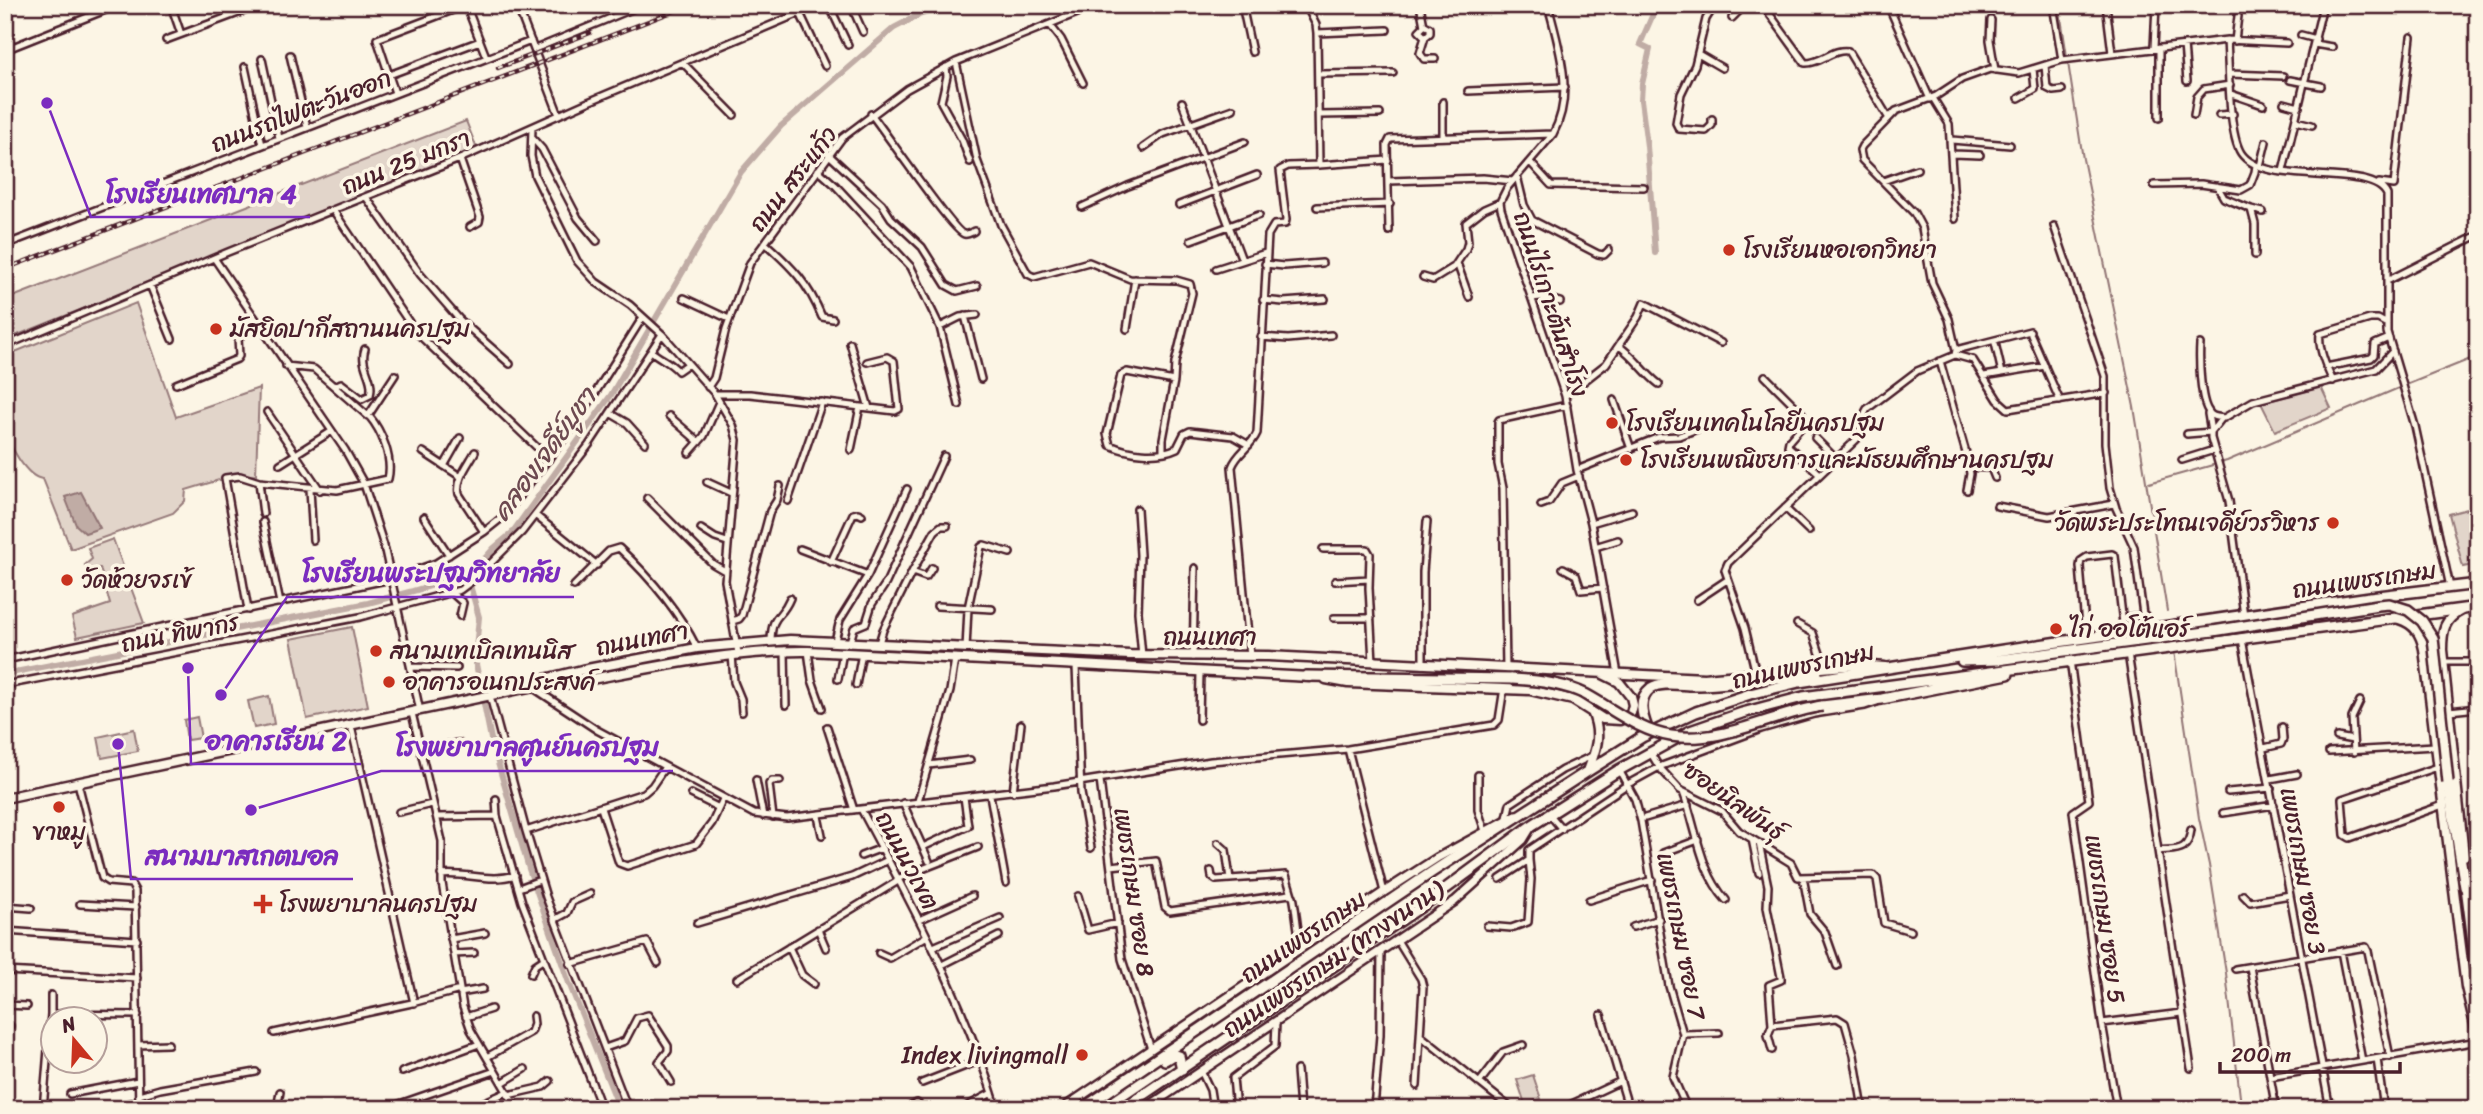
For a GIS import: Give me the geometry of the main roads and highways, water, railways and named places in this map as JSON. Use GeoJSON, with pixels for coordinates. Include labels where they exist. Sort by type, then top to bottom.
{"type":"FeatureCollection","features":[{"type":"Feature","properties":{"kind":"highway","name":"ถนนเพชรเกษม"},"geometry":{"type":"LineString","coordinates":[[1082,1109],[1432,872],[1588,771],[1642,737],[1696,712],[1750,694],[1799,682],[2124,632],[2478,584]]}},
{"type":"Feature","properties":{"kind":"highway"},"geometry":{"type":"LineString","coordinates":[[1919,663],[1998,660],[2378,605],[2389,604],[2408,610],[2422,621],[2433,638],[2448,782],[2465,892]]}},
{"type":"Feature","properties":{"kind":"highway","name":"ถนนเพชรเกษม"},"geometry":{"type":"LineString","coordinates":[[1122,1109],[1422,906],[1531,826],[1619,770],[1689,731],[1742,713],[1803,697],[2478,607]]}},
{"type":"Feature","properties":{"kind":"highway"},"geometry":{"type":"LineString","coordinates":[[1307,676],[1512,679],[1564,685],[1647,728],[1670,736],[1701,738],[1822,706],[1882,699],[2058,662]]}},
{"type":"Feature","properties":{"kind":"highway"},"geometry":{"type":"LineString","coordinates":[[1647,728],[1642,704],[1649,689],[1665,685],[1718,685],[1807,674],[1849,674]]}},
{"type":"Feature","properties":{"kind":"highway"},"geometry":{"type":"LineString","coordinates":[[1112,1089],[1140,1079],[1172,1055],[1180,1057],[1182,1069]]}},
{"type":"Feature","properties":{"kind":"main road"},"geometry":{"type":"LineString","coordinates":[[2465,608],[2449,618],[2442,629],[2442,637],[2465,892],[2478,984]]}},
{"type":"Feature","properties":{"kind":"main road"},"geometry":{"type":"LineString","coordinates":[[2391,618],[2401,619],[2414,626],[2422,639],[2466,987],[2478,1039]]}},
{"type":"Feature","properties":{"kind":"main road"},"geometry":{"type":"LineString","coordinates":[[2422,639],[2434,635],[2442,637]]}},
{"type":"Feature","properties":{"kind":"main road","name":"ถนนเทศา"},"geometry":{"type":"LineString","coordinates":[[532,686],[542,688],[735,650],[771,640],[835,640],[1130,656],[1250,656],[1704,678],[1857,665],[1891,668]]}},
{"type":"Feature","properties":{"kind":"main road","name":"ถนนเทศา"},"geometry":{"type":"LineString","coordinates":[[5,798],[466,702],[532,686],[541,680],[582,670],[697,648],[808,650],[1131,669],[1307,676],[1348,683],[1504,688],[1553,693],[1573,700],[1603,719],[1620,720],[1630,713],[1633,705],[1626,689],[1603,674]]}},
{"type":"Feature","properties":{"kind":"main road"},"geometry":{"type":"LineString","coordinates":[[1130,656],[1131,669]]}},
{"type":"Feature","properties":{"kind":"main road"},"geometry":{"type":"LineString","coordinates":[[1177,671],[1178,657]]}},
{"type":"Feature","properties":{"kind":"main road"},"geometry":{"type":"LineString","coordinates":[[1588,771],[1599,735],[1592,712]]}},
{"type":"Feature","properties":{"kind":"main road","name":"ถนนเพชรเกษม (ทางขนาน)"},"geometry":{"type":"LineString","coordinates":[[1062,1109],[1384,892],[1507,818],[1528,811]]}},
{"type":"Feature","properties":{"kind":"main road","name":"ถนนเพชรเกษม (ทางขนาน)"},"geometry":{"type":"LineString","coordinates":[[1145,1109],[1455,901],[1523,840],[1531,826]]}},
{"type":"Feature","properties":{"kind":"waterway","name":"คลองเจดีย์บูชา"},"geometry":{"type":"LineString","coordinates":[[5,674],[368,603],[450,580],[480,564],[512,533],[611,395],[741,172],[781,126],[894,28],[919,15],[949,5]]}},
{"type":"Feature","properties":{"kind":"waterway"},"geometry":{"type":"LineString","coordinates":[[1655,253],[1641,100],[1650,49],[1640,44],[1657,5]]}},
{"type":"Feature","properties":{"kind":"waterway"},"geometry":{"type":"LineString","coordinates":[[2059,5],[2083,159],[2134,407],[2167,611]]}},
{"type":"Feature","properties":{"kind":"waterway"},"geometry":{"type":"LineString","coordinates":[[2406,385],[2478,356]]}},
{"type":"Feature","properties":{"kind":"waterway"},"geometry":{"type":"LineString","coordinates":[[2149,483],[2227,461],[2401,387]]}},
{"type":"Feature","properties":{"kind":"waterway"},"geometry":{"type":"LineString","coordinates":[[466,571],[479,617],[475,659],[491,739],[529,869],[569,983],[620,1109]]}},
{"type":"Feature","properties":{"kind":"waterway"},"geometry":{"type":"LineString","coordinates":[[2174,651],[2226,973],[2243,1109]]}},
{"type":"Feature","properties":{"kind":"railway"},"geometry":{"type":"LineString","coordinates":[[5,269],[690,5]]}},
{"type":"Feature","properties":{"kind":"railway"},"geometry":{"type":"LineString","coordinates":[[498,68],[590,33]]}},
{"type":"Feature","properties":{"kind":"place","name":"โรงเรียนเทศบาล 4"},"geometry":{"type":"Point","coordinates":[47,103]}},
{"type":"Feature","properties":{"kind":"place","name":"โรงเรียนหอเอกวิทยา"},"geometry":{"type":"Point","coordinates":[1729,250]}},
{"type":"Feature","properties":{"kind":"place","name":"มัสยิดปากีสถานนครปฐม"},"geometry":{"type":"Point","coordinates":[216,329]}},
{"type":"Feature","properties":{"kind":"place","name":"โรงเรียนเทคโนโลยีนครปฐม"},"geometry":{"type":"Point","coordinates":[1612,423]}},
{"type":"Feature","properties":{"kind":"place","name":"โรงเรียนพณิชยการและมัธยมศึกษานครปฐม"},"geometry":{"type":"Point","coordinates":[1626,460]}},
{"type":"Feature","properties":{"kind":"place","name":"วัดพระประโทณเจดีย์วรวิหาร"},"geometry":{"type":"Point","coordinates":[2333,523]}},
{"type":"Feature","properties":{"kind":"place","name":"วัดห้วยจรเข้"},"geometry":{"type":"Point","coordinates":[67,580]}},
{"type":"Feature","properties":{"kind":"place","name":"ไก่ ออโต้แอร์"},"geometry":{"type":"Point","coordinates":[2056,629]}},
{"type":"Feature","properties":{"kind":"place","name":"สนามเทเบิลเทนนิส"},"geometry":{"type":"Point","coordinates":[376,651]}},
{"type":"Feature","properties":{"kind":"place","name":"อาคารเรียน 2"},"geometry":{"type":"Point","coordinates":[188,668]}},
{"type":"Feature","properties":{"kind":"place","name":"อาคารอเนกประสงค์"},"geometry":{"type":"Point","coordinates":[389,682]}},
{"type":"Feature","properties":{"kind":"place","name":"โรงเรียนพระปฐมวิทยาลัย"},"geometry":{"type":"Point","coordinates":[221,695]}},
{"type":"Feature","properties":{"kind":"place","name":"สนามบาสเกตบอล"},"geometry":{"type":"Point","coordinates":[118,744]}},
{"type":"Feature","properties":{"kind":"place","name":"ขาหมู"},"geometry":{"type":"Point","coordinates":[59,807]}},
{"type":"Feature","properties":{"kind":"place","name":"โรงพยาบาลศูนย์นครปฐม"},"geometry":{"type":"Point","coordinates":[251,810]}},
{"type":"Feature","properties":{"kind":"place","name":"โรงพยาบาลนครปฐม"},"geometry":{"type":"Point","coordinates":[263,904]}},
{"type":"Feature","properties":{"kind":"place","name":"Index livingmall"},"geometry":{"type":"Point","coordinates":[1082,1055]}}]}
